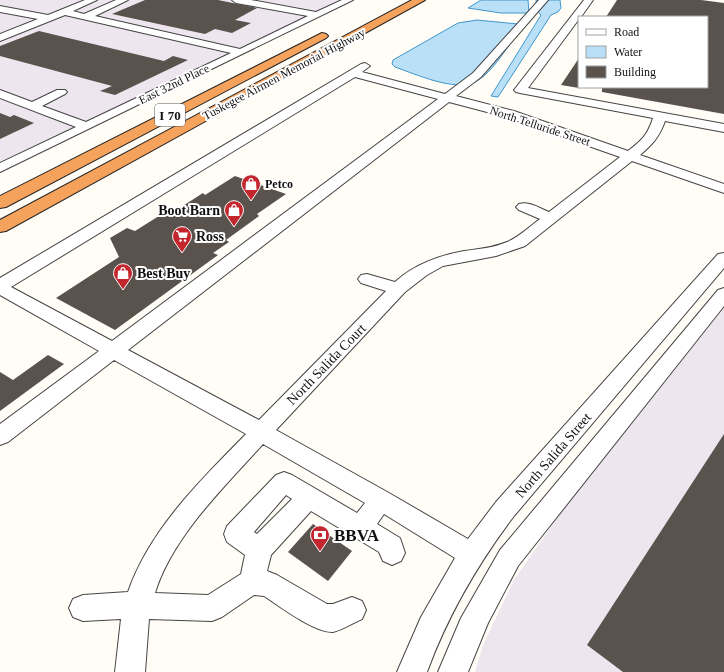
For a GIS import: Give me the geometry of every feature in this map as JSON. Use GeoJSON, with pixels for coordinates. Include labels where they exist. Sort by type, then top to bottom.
{"type":"FeatureCollection","features":[{"type":"Feature","properties":{"kind":"highway","name":"Tuskegee Airmen Memorial Highway"},"geometry":{"type":"LineString","coordinates":[[0,227],[420,0]]}},
{"type":"Feature","properties":{"kind":"highway"},"geometry":{"type":"LineString","coordinates":[[330,49],[431,0]]}},
{"type":"Feature","properties":{"kind":"highway","name":"Tuskegee Airmen Memorial Highway"},"geometry":{"type":"LineString","coordinates":[[0,203],[333,30]]}},
{"type":"Feature","properties":{"kind":"street"},"geometry":{"type":"LineString","coordinates":[[0,3],[8,0]]}},
{"type":"Feature","properties":{"kind":"street"},"geometry":{"type":"LineString","coordinates":[[0,38],[93,0]]}},
{"type":"Feature","properties":{"kind":"street"},"geometry":{"type":"LineString","coordinates":[[87,16],[124,0]]}},
{"type":"Feature","properties":{"kind":"street"},"geometry":{"type":"LineString","coordinates":[[236,0],[317,15]]}},
{"type":"Feature","properties":{"kind":"street"},"geometry":{"type":"LineString","coordinates":[[277,0],[331,9]]}},
{"type":"Feature","properties":{"kind":"street","name":"East 32nd Place"},"geometry":{"type":"LineString","coordinates":[[0,168],[349,0]]}},
{"type":"Feature","properties":{"kind":"street"},"geometry":{"type":"LineString","coordinates":[[0,436],[115,351],[447,98],[488,65],[544,0]]}},
{"type":"Feature","properties":{"kind":"street"},"geometry":{"type":"LineString","coordinates":[[589,0],[520,90],[724,128]]}},
{"type":"Feature","properties":{"kind":"street"},"geometry":{"type":"LineString","coordinates":[[0,8],[49,18]]}},
{"type":"Feature","properties":{"kind":"street"},"geometry":{"type":"LineString","coordinates":[[15,20],[44,9]]}},
{"type":"Feature","properties":{"kind":"street"},"geometry":{"type":"LineString","coordinates":[[64,12],[241,52]]}},
{"type":"Feature","properties":{"kind":"street"},"geometry":{"type":"LineString","coordinates":[[365,66],[0,287],[382,500],[470,554]]}},
{"type":"Feature","properties":{"kind":"street","name":"North Telluride Street"},"geometry":{"type":"LineString","coordinates":[[352,73],[510,114],[580,145],[628,156],[724,189]]}},
{"type":"Feature","properties":{"kind":"street"},"geometry":{"type":"LineString","coordinates":[[32,106],[61,92]]}},
{"type":"Feature","properties":{"kind":"street"},"geometry":{"type":"LineString","coordinates":[[0,94],[86,126]]}},
{"type":"Feature","properties":{"kind":"street","name":"North Salida Court"},"geometry":{"type":"LineString","coordinates":[[130,672],[133,633],[138,605],[147,578],[161,550],[179,524],[204,494],[261,432],[397,289],[421,270],[432,265],[454,258],[488,253],[510,247],[530,234],[628,156],[648,142],[655,132],[660,116]]}},
{"type":"Feature","properties":{"kind":"street"},"geometry":{"type":"LineString","coordinates":[[524,207],[550,218]]}},
{"type":"Feature","properties":{"kind":"street","name":"North Salida Street"},"geometry":{"type":"LineString","coordinates":[[412,672],[442,602],[470,554],[505,509],[724,258]]}},
{"type":"Feature","properties":{"kind":"street"},"geometry":{"type":"LineString","coordinates":[[367,278],[397,289]]}},
{"type":"Feature","properties":{"kind":"street","name":"North Salida Street"},"geometry":{"type":"LineString","coordinates":[[453,672],[474,619],[509,558],[724,294]]}},
{"type":"Feature","properties":{"kind":"street"},"geometry":{"type":"LineString","coordinates":[[252,582],[259,550],[308,497],[391,546],[392,553]]}},
{"type":"Feature","properties":{"kind":"street"},"geometry":{"type":"LineString","coordinates":[[360,527],[382,500]]}},
{"type":"Feature","properties":{"kind":"street"},"geometry":{"type":"LineString","coordinates":[[83,608],[138,605],[212,608],[236,590],[252,582],[268,584],[324,618],[334,618],[352,610]]}},
{"type":"Feature","properties":{"kind":"shaded area"},"geometry":{"type":"Polygon","coordinates":[[[0,0],[86,0],[0,35],[0,0]]]}},
{"type":"Feature","properties":{"kind":"shaded area"},"geometry":{"type":"Polygon","coordinates":[[[97,0],[341,0],[0,162],[0,41],[97,0]]]}},
{"type":"Feature","properties":{"kind":"shaded area"},"geometry":{"type":"Polygon","coordinates":[[[724,308],[724,672],[475,672],[483,645],[514,580],[562,511],[724,308]]]}},
{"type":"Feature","properties":{"kind":"water"},"geometry":{"type":"Polygon","coordinates":[[[481,0],[528,0],[529,13],[501,13],[468,8],[481,0]]]}},
{"type":"Feature","properties":{"kind":"water"},"geometry":{"type":"Polygon","coordinates":[[[536,0],[560,0],[561,8],[558,12],[551,15],[498,97],[491,96],[541,15],[537,11],[536,0]]]}},
{"type":"Feature","properties":{"kind":"water"},"geometry":{"type":"Polygon","coordinates":[[[477,20],[518,24],[521,28],[494,65],[482,78],[475,82],[467,85],[457,85],[435,81],[395,67],[392,64],[393,60],[458,23],[477,20]]]}},
{"type":"Feature","properties":{"kind":"building"},"geometry":{"type":"Polygon","coordinates":[[[145,0],[218,0],[257,8],[235,20],[251,23],[232,33],[215,29],[205,34],[112,14],[145,0]]]}},
{"type":"Feature","properties":{"kind":"building"},"geometry":{"type":"Polygon","coordinates":[[[617,0],[701,0],[724,3],[724,114],[602,92],[602,88],[708,88],[708,16],[607,16],[617,0]]]}},
{"type":"Feature","properties":{"kind":"building"},"geometry":{"type":"Polygon","coordinates":[[[39,31],[164,61],[173,56],[188,60],[115,95],[100,91],[112,86],[0,56],[0,46],[39,31]]]}},
{"type":"Feature","properties":{"kind":"building"},"geometry":{"type":"Polygon","coordinates":[[[578,60],[578,88],[561,85],[578,60]]]}},
{"type":"Feature","properties":{"kind":"building"},"geometry":{"type":"Polygon","coordinates":[[[0,113],[10,117],[14,115],[34,123],[0,139],[0,113]]]}},
{"type":"Feature","properties":{"kind":"building"},"geometry":{"type":"Polygon","coordinates":[[[235,176],[286,194],[257,214],[259,216],[226,240],[229,242],[213,253],[218,255],[115,330],[56,298],[119,257],[110,238],[127,228],[135,231],[170,209],[175,211],[203,193],[205,195],[235,176]]]}},
{"type":"Feature","properties":{"kind":"building"},"geometry":{"type":"Polygon","coordinates":[[[48,355],[64,364],[0,411],[0,372],[13,380],[48,355]]]}},
{"type":"Feature","properties":{"kind":"building"},"geometry":{"type":"Polygon","coordinates":[[[724,434],[724,672],[623,672],[587,645],[724,434]]]}},
{"type":"Feature","properties":{"kind":"building","name":"BBVA"},"geometry":{"type":"Polygon","coordinates":[[[313,524],[352,551],[328,581],[288,552],[313,524]]]}},
{"type":"Feature","properties":{"kind":"place","name":"Petco"},"geometry":{"type":"Point","coordinates":[251,201]}},
{"type":"Feature","properties":{"kind":"place","name":"Boot Barn"},"geometry":{"type":"Point","coordinates":[234,227]}},
{"type":"Feature","properties":{"kind":"place","name":"Ross"},"geometry":{"type":"Point","coordinates":[182,253]}},
{"type":"Feature","properties":{"kind":"place","name":"Best Buy"},"geometry":{"type":"Point","coordinates":[123,290]}},
{"type":"Feature","properties":{"kind":"place","name":"BBVA"},"geometry":{"type":"Point","coordinates":[320,552]}}]}
